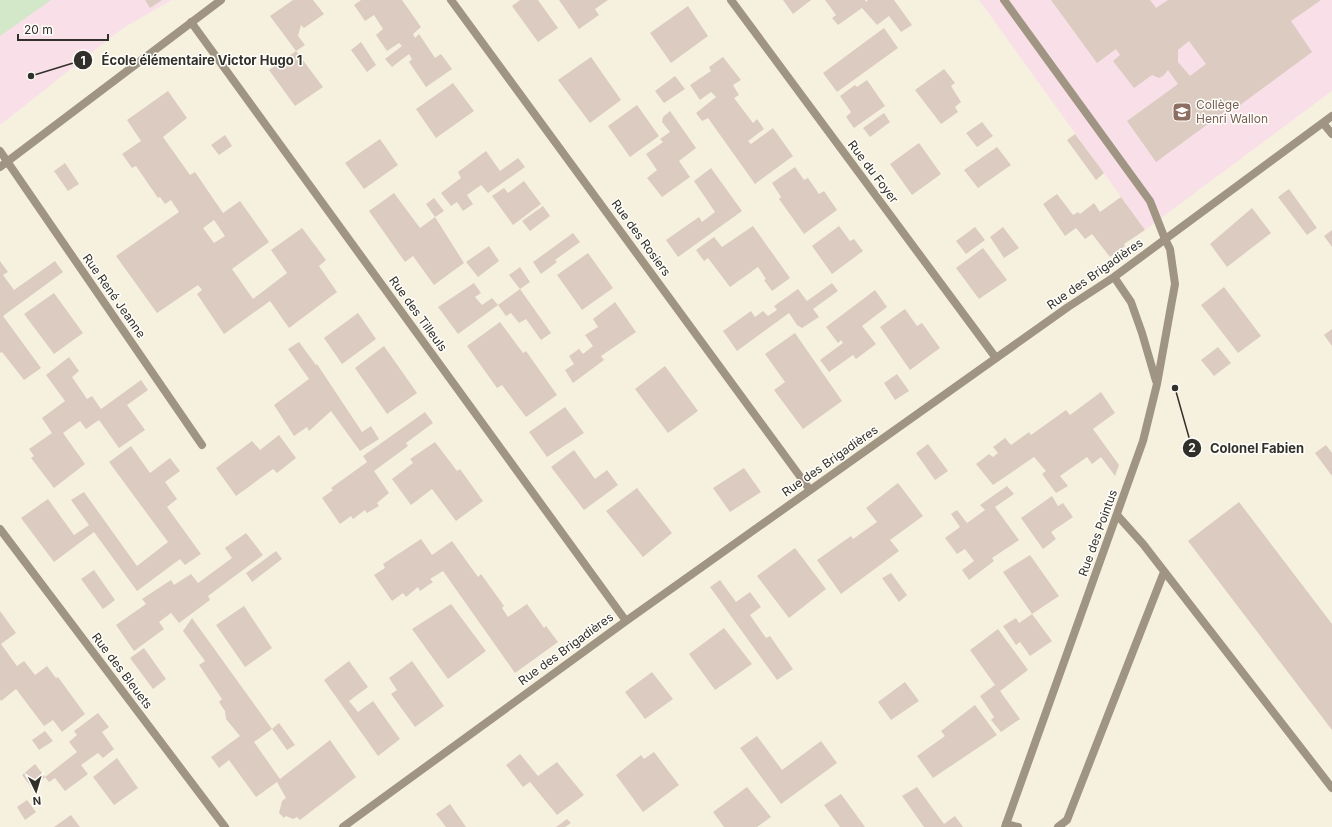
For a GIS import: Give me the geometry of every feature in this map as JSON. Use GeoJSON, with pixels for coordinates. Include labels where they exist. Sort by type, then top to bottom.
{"type":"FeatureCollection","features":[{"type":"Feature","properties":{"kind":"street"},"geometry":{"type":"LineString","coordinates":[[0,167],[221,0]]}},
{"type":"Feature","properties":{"kind":"street","name":"Rue des Rosiers"},"geometry":{"type":"LineString","coordinates":[[452,0],[810,490]]}},
{"type":"Feature","properties":{"kind":"street","name":"Rue du Foyer"},"geometry":{"type":"LineString","coordinates":[[731,0],[996,358]]}},
{"type":"Feature","properties":{"kind":"street","name":"Rue des Pointus"},"geometry":{"type":"LineString","coordinates":[[1004,0],[1150,201],[1170,249],[1175,284],[1157,384],[1143,441],[1006,825]]}},
{"type":"Feature","properties":{"kind":"street","name":"Rue des Tilleuls"},"geometry":{"type":"LineString","coordinates":[[191,22],[626,620]]}},
{"type":"Feature","properties":{"kind":"street","name":"Rue des Brigadières"},"geometry":{"type":"LineString","coordinates":[[343,827],[626,620],[1068,307],[1114,277],[1332,116]]}},
{"type":"Feature","properties":{"kind":"street"},"geometry":{"type":"LineString","coordinates":[[1323,123],[1332,134]]}},
{"type":"Feature","properties":{"kind":"street","name":"Rue René Jeanne"},"geometry":{"type":"LineString","coordinates":[[0,151],[202,445]]}},
{"type":"Feature","properties":{"kind":"street"},"geometry":{"type":"LineString","coordinates":[[1114,277],[1131,302],[1157,384]]}},
{"type":"Feature","properties":{"kind":"street"},"geometry":{"type":"LineString","coordinates":[[1117,515],[1143,544],[1332,788]]}},
{"type":"Feature","properties":{"kind":"street","name":"Rue des Bleuets"},"geometry":{"type":"LineString","coordinates":[[0,529],[225,827]]}},
{"type":"Feature","properties":{"kind":"street"},"geometry":{"type":"LineString","coordinates":[[1058,827],[1067,820],[1164,572]]}},
{"type":"Feature","properties":{"kind":"street"},"geometry":{"type":"LineString","coordinates":[[1006,825],[1018,827]]}},
{"type":"Feature","properties":{"kind":"shaded area"},"geometry":{"type":"Polygon","coordinates":[[[0,0],[172,0],[123,28],[0,125],[0,0]]]}},
{"type":"Feature","properties":{"kind":"shaded area","name":"Collège Henri Wallon"},"geometry":{"type":"Polygon","coordinates":[[[979,0],[1332,0],[1332,91],[1145,230],[979,0]]]}},
{"type":"Feature","properties":{"kind":"green space"},"geometry":{"type":"Polygon","coordinates":[[[0,0],[51,0],[0,36],[0,0]]]}},
{"type":"Feature","properties":{"kind":"building"},"geometry":{"type":"Polygon","coordinates":[[[145,0],[162,0],[150,8],[145,0]]]}},
{"type":"Feature","properties":{"kind":"building"},"geometry":{"type":"Polygon","coordinates":[[[293,0],[313,0],[324,14],[304,28],[301,25],[298,36],[305,45],[296,51],[270,16],[293,0]]]}},
{"type":"Feature","properties":{"kind":"building"},"geometry":{"type":"Polygon","coordinates":[[[361,0],[402,0],[421,27],[413,34],[415,38],[419,34],[435,58],[441,54],[452,69],[426,87],[409,62],[412,59],[409,54],[392,67],[385,59],[402,46],[399,43],[387,51],[376,35],[383,29],[374,15],[365,21],[354,5],[361,0]]]}},
{"type":"Feature","properties":{"kind":"building"},"geometry":{"type":"Polygon","coordinates":[[[520,0],[538,0],[558,28],[538,42],[512,6],[520,0]]]}},
{"type":"Feature","properties":{"kind":"building"},"geometry":{"type":"Polygon","coordinates":[[[559,0],[608,0],[595,9],[599,15],[579,29],[559,0]]]}},
{"type":"Feature","properties":{"kind":"building"},"geometry":{"type":"Polygon","coordinates":[[[783,0],[811,0],[793,14],[783,0]]]}},
{"type":"Feature","properties":{"kind":"building"},"geometry":{"type":"Polygon","coordinates":[[[825,0],[865,0],[866,2],[868,0],[894,0],[912,25],[901,32],[889,16],[877,25],[862,8],[838,25],[832,18],[836,15],[825,0]]]}},
{"type":"Feature","properties":{"kind":"building"},"geometry":{"type":"Polygon","coordinates":[[[1051,0],[1150,0],[1156,8],[1168,0],[1321,0],[1291,21],[1312,52],[1236,108],[1234,105],[1156,162],[1127,121],[1178,84],[1168,70],[1159,78],[1152,75],[1134,88],[1113,61],[1120,55],[1116,49],[1097,63],[1051,0]],[[1189,41],[1178,50],[1178,62],[1190,76],[1206,64],[1189,41]]]}},
{"type":"Feature","properties":{"kind":"building"},"geometry":{"type":"Polygon","coordinates":[[[688,6],[708,36],[671,63],[650,33],[688,6]]]}},
{"type":"Feature","properties":{"kind":"building"},"geometry":{"type":"Polygon","coordinates":[[[884,28],[898,48],[837,92],[823,73],[884,28]]]}},
{"type":"Feature","properties":{"kind":"building"},"geometry":{"type":"Polygon","coordinates":[[[361,42],[376,65],[367,72],[351,50],[361,42]]]}},
{"type":"Feature","properties":{"kind":"building"},"geometry":{"type":"Polygon","coordinates":[[[296,51],[323,87],[295,106],[269,70],[296,51]]]}},
{"type":"Feature","properties":{"kind":"building"},"geometry":{"type":"Polygon","coordinates":[[[591,57],[621,100],[590,123],[558,80],[591,57]]]}},
{"type":"Feature","properties":{"kind":"building"},"geometry":{"type":"Polygon","coordinates":[[[723,57],[741,80],[733,85],[739,95],[734,98],[753,123],[757,119],[764,129],[748,141],[751,144],[773,128],[793,156],[755,184],[708,118],[702,121],[696,113],[716,97],[711,92],[700,100],[690,85],[711,71],[709,67],[723,57]]]}},
{"type":"Feature","properties":{"kind":"building"},"geometry":{"type":"Polygon","coordinates":[[[944,69],[955,83],[951,86],[961,102],[955,107],[958,112],[941,124],[915,90],[944,69]]]}},
{"type":"Feature","properties":{"kind":"building"},"geometry":{"type":"Polygon","coordinates":[[[675,76],[685,89],[664,103],[655,91],[675,76]]]}},
{"type":"Feature","properties":{"kind":"building"},"geometry":{"type":"Polygon","coordinates":[[[867,80],[885,106],[854,128],[846,117],[851,112],[840,96],[855,85],[857,87],[867,80]]]}},
{"type":"Feature","properties":{"kind":"building"},"geometry":{"type":"Polygon","coordinates":[[[453,83],[474,111],[436,138],[416,109],[453,83]]]}},
{"type":"Feature","properties":{"kind":"building"},"geometry":{"type":"Polygon","coordinates":[[[168,91],[187,118],[163,137],[190,175],[195,172],[223,213],[240,201],[269,242],[232,269],[253,299],[287,273],[271,250],[302,228],[326,260],[319,266],[337,292],[289,328],[270,301],[224,334],[197,294],[202,290],[198,285],[157,313],[116,256],[179,212],[171,200],[165,204],[160,197],[158,198],[136,166],[132,168],[122,154],[141,141],[127,120],[168,91]],[[214,220],[203,228],[214,243],[225,236],[214,220]]]}},
{"type":"Feature","properties":{"kind":"building"},"geometry":{"type":"Polygon","coordinates":[[[637,105],[659,136],[630,157],[608,126],[637,105]]]}},
{"type":"Feature","properties":{"kind":"building"},"geometry":{"type":"Polygon","coordinates":[[[670,111],[696,148],[679,161],[690,177],[662,197],[647,178],[657,170],[646,154],[663,142],[660,139],[670,132],[662,122],[663,117],[670,111]]]}},
{"type":"Feature","properties":{"kind":"building"},"geometry":{"type":"Polygon","coordinates":[[[884,113],[890,122],[870,137],[863,128],[884,113]]]}},
{"type":"Feature","properties":{"kind":"building"},"geometry":{"type":"Polygon","coordinates":[[[982,122],[993,136],[977,147],[966,133],[982,122]]]}},
{"type":"Feature","properties":{"kind":"building"},"geometry":{"type":"Polygon","coordinates":[[[1075,134],[1104,173],[1096,180],[1067,140],[1075,134]]]}},
{"type":"Feature","properties":{"kind":"building"},"geometry":{"type":"Polygon","coordinates":[[[225,135],[232,146],[219,155],[211,145],[225,135]]]}},
{"type":"Feature","properties":{"kind":"building"},"geometry":{"type":"Polygon","coordinates":[[[380,139],[398,165],[364,189],[345,163],[380,139]]]}},
{"type":"Feature","properties":{"kind":"building"},"geometry":{"type":"Polygon","coordinates":[[[919,143],[941,174],[912,195],[890,164],[919,143]]]}},
{"type":"Feature","properties":{"kind":"building"},"geometry":{"type":"Polygon","coordinates":[[[997,147],[1011,165],[978,188],[964,170],[997,147]]]}},
{"type":"Feature","properties":{"kind":"building"},"geometry":{"type":"Polygon","coordinates":[[[486,151],[500,171],[518,158],[525,167],[488,193],[481,185],[467,195],[473,204],[463,211],[457,202],[451,206],[441,193],[461,178],[458,172],[486,151]]]}},
{"type":"Feature","properties":{"kind":"building"},"geometry":{"type":"Polygon","coordinates":[[[65,163],[79,184],[68,191],[54,171],[65,163]]]}},
{"type":"Feature","properties":{"kind":"building"},"geometry":{"type":"Polygon","coordinates":[[[795,167],[804,180],[808,178],[819,194],[824,191],[837,210],[804,234],[779,199],[781,197],[772,183],[795,167]]]}},
{"type":"Feature","properties":{"kind":"building"},"geometry":{"type":"Polygon","coordinates":[[[711,168],[742,211],[678,257],[666,240],[699,217],[702,222],[715,212],[694,181],[711,168]]]}},
{"type":"Feature","properties":{"kind":"building"},"geometry":{"type":"Polygon","coordinates":[[[524,181],[541,204],[513,225],[492,196],[504,188],[508,193],[524,181]]]}},
{"type":"Feature","properties":{"kind":"building"},"geometry":{"type":"Polygon","coordinates":[[[1289,189],[1317,228],[1307,235],[1278,197],[1289,189]]]}},
{"type":"Feature","properties":{"kind":"building"},"geometry":{"type":"Polygon","coordinates":[[[394,193],[420,228],[435,217],[464,263],[434,285],[413,256],[405,262],[369,211],[394,193]]]}},
{"type":"Feature","properties":{"kind":"building"},"geometry":{"type":"Polygon","coordinates":[[[1057,194],[1073,215],[1078,212],[1080,214],[1094,203],[1100,212],[1121,197],[1145,230],[1124,244],[1125,246],[1110,257],[1092,234],[1085,239],[1076,228],[1065,236],[1043,204],[1057,194]]]}},
{"type":"Feature","properties":{"kind":"building"},"geometry":{"type":"Polygon","coordinates":[[[434,198],[444,211],[435,217],[426,204],[434,198]]]}},
{"type":"Feature","properties":{"kind":"building"},"geometry":{"type":"Polygon","coordinates":[[[543,206],[550,216],[530,231],[522,221],[543,206]]]}},
{"type":"Feature","properties":{"kind":"building"},"geometry":{"type":"Polygon","coordinates":[[[1252,208],[1271,233],[1227,267],[1210,244],[1252,208]]]}},
{"type":"Feature","properties":{"kind":"building"},"geometry":{"type":"Polygon","coordinates":[[[753,226],[790,278],[772,291],[764,280],[766,279],[758,267],[730,287],[708,258],[704,261],[696,250],[714,237],[722,247],[753,226]]]}},
{"type":"Feature","properties":{"kind":"building"},"geometry":{"type":"Polygon","coordinates":[[[839,226],[850,241],[854,239],[863,251],[832,274],[812,246],[839,226]]]}},
{"type":"Feature","properties":{"kind":"building"},"geometry":{"type":"Polygon","coordinates":[[[975,227],[985,240],[966,254],[956,241],[975,227]]]}},
{"type":"Feature","properties":{"kind":"building"},"geometry":{"type":"Polygon","coordinates":[[[1003,227],[1019,248],[1004,258],[990,237],[1003,227]]]}},
{"type":"Feature","properties":{"kind":"building"},"geometry":{"type":"Polygon","coordinates":[[[1332,230],[1332,247],[1324,236],[1332,230]]]}},
{"type":"Feature","properties":{"kind":"building"},"geometry":{"type":"Polygon","coordinates":[[[573,233],[580,242],[555,260],[557,262],[541,274],[533,262],[573,233]]]}},
{"type":"Feature","properties":{"kind":"building"},"geometry":{"type":"Polygon","coordinates":[[[489,246],[499,261],[478,277],[466,262],[489,246]]]}},
{"type":"Feature","properties":{"kind":"building"},"geometry":{"type":"Polygon","coordinates":[[[983,248],[1007,280],[979,299],[956,268],[983,248]]]}},
{"type":"Feature","properties":{"kind":"building"},"geometry":{"type":"Polygon","coordinates":[[[588,253],[613,288],[582,310],[557,275],[588,253]]]}},
{"type":"Feature","properties":{"kind":"building"},"geometry":{"type":"Polygon","coordinates":[[[0,261],[8,272],[3,275],[14,290],[55,261],[63,272],[3,316],[41,368],[24,380],[2,352],[0,353],[0,261]]]}},
{"type":"Feature","properties":{"kind":"building"},"geometry":{"type":"Polygon","coordinates":[[[520,267],[530,282],[520,289],[509,275],[520,267]]]}},
{"type":"Feature","properties":{"kind":"building"},"geometry":{"type":"Polygon","coordinates":[[[474,283],[481,293],[475,297],[482,305],[492,298],[498,305],[458,334],[438,307],[474,283]]]}},
{"type":"Feature","properties":{"kind":"building"},"geometry":{"type":"Polygon","coordinates":[[[832,283],[838,291],[813,309],[819,317],[802,328],[797,325],[789,313],[737,351],[723,331],[751,311],[755,317],[763,311],[768,316],[777,310],[774,306],[798,289],[807,301],[832,283]]]}},
{"type":"Feature","properties":{"kind":"building"},"geometry":{"type":"Polygon","coordinates":[[[1224,287],[1261,336],[1238,353],[1201,305],[1224,287]]]}},
{"type":"Feature","properties":{"kind":"building"},"geometry":{"type":"Polygon","coordinates":[[[520,289],[551,333],[541,340],[526,319],[519,323],[511,313],[506,316],[498,305],[520,289]]]}},
{"type":"Feature","properties":{"kind":"building"},"geometry":{"type":"Polygon","coordinates":[[[875,290],[887,307],[862,326],[876,344],[856,359],[853,355],[829,372],[820,360],[843,343],[841,340],[838,343],[826,327],[875,290]]]}},
{"type":"Feature","properties":{"kind":"building"},"geometry":{"type":"Polygon","coordinates":[[[54,293],[83,333],[54,354],[24,314],[54,293]]]}},
{"type":"Feature","properties":{"kind":"building"},"geometry":{"type":"Polygon","coordinates":[[[615,302],[636,332],[601,356],[604,360],[573,383],[565,370],[574,364],[569,356],[579,349],[583,354],[593,346],[585,335],[598,327],[593,319],[615,302]]]}},
{"type":"Feature","properties":{"kind":"building"},"geometry":{"type":"Polygon","coordinates":[[[905,309],[917,326],[922,323],[940,348],[910,370],[880,327],[905,309]]]}},
{"type":"Feature","properties":{"kind":"building"},"geometry":{"type":"Polygon","coordinates":[[[358,313],[376,339],[342,364],[324,338],[358,313]]]}},
{"type":"Feature","properties":{"kind":"building"},"geometry":{"type":"Polygon","coordinates":[[[500,322],[523,353],[526,351],[557,395],[526,417],[502,385],[497,388],[467,346],[500,322]]]}},
{"type":"Feature","properties":{"kind":"building"},"geometry":{"type":"Polygon","coordinates":[[[1332,329],[1332,346],[1324,335],[1332,329]]]}},
{"type":"Feature","properties":{"kind":"building"},"geometry":{"type":"Polygon","coordinates":[[[795,333],[842,401],[803,429],[774,390],[785,382],[765,354],[795,333]]]}},
{"type":"Feature","properties":{"kind":"building"},"geometry":{"type":"Polygon","coordinates":[[[299,342],[316,365],[317,364],[362,432],[371,426],[379,439],[360,451],[331,411],[309,431],[307,427],[294,436],[274,405],[309,379],[288,349],[299,342]]]}},
{"type":"Feature","properties":{"kind":"building"},"geometry":{"type":"Polygon","coordinates":[[[384,346],[417,393],[387,414],[355,368],[384,346]]]}},
{"type":"Feature","properties":{"kind":"building"},"geometry":{"type":"Polygon","coordinates":[[[1218,347],[1231,363],[1214,376],[1201,360],[1218,347]]]}},
{"type":"Feature","properties":{"kind":"building"},"geometry":{"type":"Polygon","coordinates":[[[69,357],[79,371],[72,377],[87,399],[92,396],[101,409],[141,380],[148,390],[127,405],[145,430],[119,448],[99,420],[86,429],[80,421],[63,433],[85,464],[54,488],[31,458],[34,456],[29,449],[52,433],[42,418],[65,401],[46,375],[69,357]]]}},
{"type":"Feature","properties":{"kind":"building"},"geometry":{"type":"Polygon","coordinates":[[[665,366],[698,411],[668,433],[635,389],[665,366]]]}},
{"type":"Feature","properties":{"kind":"building"},"geometry":{"type":"Polygon","coordinates":[[[897,374],[909,391],[895,400],[884,383],[897,374]]]}},
{"type":"Feature","properties":{"kind":"building"},"geometry":{"type":"Polygon","coordinates":[[[1101,392],[1115,413],[1093,429],[1119,465],[1115,476],[1101,457],[1092,464],[1087,457],[1060,476],[1068,486],[1056,493],[1042,474],[1046,471],[1034,457],[993,485],[976,464],[989,454],[993,457],[998,453],[993,447],[1005,438],[1011,445],[1029,432],[1031,435],[1066,410],[1070,415],[1101,392]]]}},
{"type":"Feature","properties":{"kind":"building"},"geometry":{"type":"Polygon","coordinates":[[[565,407],[584,433],[547,457],[529,432],[565,407]]]}},
{"type":"Feature","properties":{"kind":"building"},"geometry":{"type":"Polygon","coordinates":[[[425,412],[433,423],[406,443],[408,446],[374,471],[389,493],[377,503],[379,506],[367,513],[365,510],[353,519],[351,516],[340,524],[322,498],[333,490],[331,488],[367,462],[363,456],[425,412]]]}},
{"type":"Feature","properties":{"kind":"building"},"geometry":{"type":"Polygon","coordinates":[[[279,435],[296,458],[277,473],[273,469],[236,496],[216,468],[252,441],[260,450],[279,435]]]}},
{"type":"Feature","properties":{"kind":"building"},"geometry":{"type":"Polygon","coordinates":[[[435,442],[457,471],[460,469],[483,501],[456,521],[432,489],[411,505],[392,479],[413,463],[410,459],[435,442]]]}},
{"type":"Feature","properties":{"kind":"building"},"geometry":{"type":"Polygon","coordinates":[[[928,444],[948,471],[935,480],[916,453],[928,444]]]}},
{"type":"Feature","properties":{"kind":"building"},"geometry":{"type":"Polygon","coordinates":[[[1326,445],[1332,453],[1332,476],[1315,453],[1326,445]]]}},
{"type":"Feature","properties":{"kind":"building"},"geometry":{"type":"Polygon","coordinates":[[[131,446],[150,473],[170,458],[180,471],[165,482],[177,499],[167,507],[201,554],[185,565],[180,559],[137,591],[94,532],[54,562],[21,518],[48,499],[74,535],[89,525],[71,500],[84,492],[137,566],[168,542],[109,462],[131,446]]]}},
{"type":"Feature","properties":{"kind":"building"},"geometry":{"type":"Polygon","coordinates":[[[574,450],[595,479],[607,470],[618,485],[584,510],[551,467],[574,450]]]}},
{"type":"Feature","properties":{"kind":"building"},"geometry":{"type":"Polygon","coordinates":[[[744,468],[761,492],[730,512],[713,488],[744,468]]]}},
{"type":"Feature","properties":{"kind":"building"},"geometry":{"type":"Polygon","coordinates":[[[898,483],[923,516],[890,540],[899,551],[841,594],[817,560],[851,536],[853,539],[877,522],[866,508],[898,483]]]}},
{"type":"Feature","properties":{"kind":"building"},"geometry":{"type":"Polygon","coordinates":[[[1007,486],[1014,494],[995,507],[1019,540],[992,558],[994,561],[969,580],[962,570],[974,561],[965,549],[957,554],[945,538],[960,527],[951,514],[957,510],[967,523],[985,510],[980,505],[1007,486]]]}},
{"type":"Feature","properties":{"kind":"building"},"geometry":{"type":"Polygon","coordinates":[[[637,488],[672,533],[643,557],[606,511],[637,488]]]}},
{"type":"Feature","properties":{"kind":"building"},"geometry":{"type":"Polygon","coordinates":[[[1052,496],[1058,506],[1063,503],[1073,517],[1051,532],[1056,539],[1043,549],[1021,518],[1052,496]]]}},
{"type":"Feature","properties":{"kind":"building"},"geometry":{"type":"Polygon","coordinates":[[[1239,502],[1332,624],[1332,730],[1188,541],[1239,502]]]}},
{"type":"Feature","properties":{"kind":"building"},"geometry":{"type":"Polygon","coordinates":[[[246,533],[263,555],[208,596],[210,600],[179,623],[171,613],[159,622],[164,629],[134,651],[116,625],[146,604],[142,599],[171,580],[174,585],[191,574],[198,583],[232,558],[225,548],[246,533]]]}},
{"type":"Feature","properties":{"kind":"building"},"geometry":{"type":"Polygon","coordinates":[[[421,539],[432,555],[452,541],[478,577],[481,574],[504,606],[502,608],[508,617],[527,604],[544,628],[546,626],[558,642],[515,673],[443,571],[430,579],[433,582],[420,591],[418,587],[406,597],[403,593],[392,601],[374,575],[385,568],[383,564],[421,539]]]}},
{"type":"Feature","properties":{"kind":"building"},"geometry":{"type":"Polygon","coordinates":[[[795,548],[826,589],[789,618],[757,576],[795,548]]]}},
{"type":"Feature","properties":{"kind":"building"},"geometry":{"type":"Polygon","coordinates":[[[276,551],[282,559],[252,582],[246,573],[276,551]]]}},
{"type":"Feature","properties":{"kind":"building"},"geometry":{"type":"Polygon","coordinates":[[[1030,555],[1059,596],[1032,614],[1003,572],[1030,555]]]}},
{"type":"Feature","properties":{"kind":"building"},"geometry":{"type":"Polygon","coordinates":[[[94,570],[115,600],[103,609],[81,579],[94,570]]]}},
{"type":"Feature","properties":{"kind":"building"},"geometry":{"type":"Polygon","coordinates":[[[891,573],[907,595],[899,602],[882,578],[891,573]]]}},
{"type":"Feature","properties":{"kind":"building"},"geometry":{"type":"Polygon","coordinates":[[[720,580],[736,602],[750,592],[761,607],[750,615],[766,638],[770,636],[793,669],[777,680],[710,587],[720,580]]]}},
{"type":"Feature","properties":{"kind":"building"},"geometry":{"type":"Polygon","coordinates":[[[451,604],[486,651],[448,679],[412,629],[451,604]]]}},
{"type":"Feature","properties":{"kind":"building"},"geometry":{"type":"Polygon","coordinates":[[[244,606],[272,648],[245,667],[216,625],[244,606]]]}},
{"type":"Feature","properties":{"kind":"building"},"geometry":{"type":"Polygon","coordinates":[[[0,611],[16,633],[1,644],[17,666],[24,661],[35,675],[47,666],[56,678],[58,677],[85,714],[62,732],[53,720],[44,726],[16,689],[1,701],[0,611]]]}},
{"type":"Feature","properties":{"kind":"building"},"geometry":{"type":"Polygon","coordinates":[[[1032,614],[1052,641],[1030,656],[1020,642],[1016,645],[1003,626],[1016,618],[1019,623],[1032,614]]]}},
{"type":"Feature","properties":{"kind":"building"},"geometry":{"type":"Polygon","coordinates":[[[192,618],[272,729],[254,742],[280,779],[330,740],[356,777],[300,820],[297,817],[293,819],[286,816],[284,818],[279,813],[282,801],[286,798],[277,782],[256,797],[229,760],[219,768],[211,757],[240,736],[226,719],[225,711],[219,702],[222,699],[199,665],[205,661],[183,631],[192,618]]]}},
{"type":"Feature","properties":{"kind":"building"},"geometry":{"type":"Polygon","coordinates":[[[724,628],[752,664],[715,690],[689,654],[724,628]]]}},
{"type":"Feature","properties":{"kind":"building"},"geometry":{"type":"Polygon","coordinates":[[[998,629],[1028,670],[1000,691],[1020,719],[1001,732],[991,720],[994,717],[980,696],[995,685],[970,650],[998,629]]]}},
{"type":"Feature","properties":{"kind":"building"},"geometry":{"type":"Polygon","coordinates":[[[144,648],[166,679],[153,689],[130,658],[144,648]]]}},
{"type":"Feature","properties":{"kind":"building"},"geometry":{"type":"Polygon","coordinates":[[[349,661],[368,687],[349,701],[358,712],[373,701],[400,739],[378,756],[324,680],[349,661]]]}},
{"type":"Feature","properties":{"kind":"building"},"geometry":{"type":"Polygon","coordinates":[[[412,661],[444,706],[415,727],[391,694],[397,690],[389,678],[412,661]]]}},
{"type":"Feature","properties":{"kind":"building"},"geometry":{"type":"Polygon","coordinates":[[[652,672],[673,699],[645,719],[625,692],[652,672]]]}},
{"type":"Feature","properties":{"kind":"building"},"geometry":{"type":"Polygon","coordinates":[[[905,682],[919,701],[891,720],[878,702],[905,682]]]}},
{"type":"Feature","properties":{"kind":"building"},"geometry":{"type":"Polygon","coordinates":[[[975,705],[997,735],[933,778],[917,756],[945,736],[941,731],[975,705]]]}},
{"type":"Feature","properties":{"kind":"building"},"geometry":{"type":"Polygon","coordinates":[[[98,713],[109,727],[102,732],[114,749],[103,758],[98,753],[81,765],[88,774],[65,791],[55,778],[49,782],[45,777],[77,752],[69,742],[77,735],[74,731],[98,713]]]}},
{"type":"Feature","properties":{"kind":"building"},"geometry":{"type":"Polygon","coordinates":[[[279,723],[295,745],[287,750],[272,729],[279,723]]]}},
{"type":"Feature","properties":{"kind":"building"},"geometry":{"type":"Polygon","coordinates":[[[45,731],[53,741],[39,750],[32,740],[45,731]]]}},
{"type":"Feature","properties":{"kind":"building"},"geometry":{"type":"Polygon","coordinates":[[[757,736],[782,770],[821,741],[837,763],[781,804],[740,748],[757,736]]]}},
{"type":"Feature","properties":{"kind":"building"},"geometry":{"type":"Polygon","coordinates":[[[654,752],[679,785],[643,812],[616,775],[641,755],[644,759],[654,752]]]}},
{"type":"Feature","properties":{"kind":"building"},"geometry":{"type":"Polygon","coordinates":[[[520,754],[538,776],[557,762],[584,795],[557,815],[530,782],[523,787],[506,765],[520,754]]]}},
{"type":"Feature","properties":{"kind":"building"},"geometry":{"type":"Polygon","coordinates":[[[117,758],[138,788],[114,805],[93,777],[117,758]]]}},
{"type":"Feature","properties":{"kind":"building"},"geometry":{"type":"Polygon","coordinates":[[[35,764],[45,777],[32,788],[22,775],[35,764]]]}},
{"type":"Feature","properties":{"kind":"building"},"geometry":{"type":"Polygon","coordinates":[[[747,787],[771,817],[757,827],[724,827],[713,812],[747,787]]]}},
{"type":"Feature","properties":{"kind":"building"},"geometry":{"type":"Polygon","coordinates":[[[917,787],[944,824],[955,816],[963,827],[924,827],[902,796],[917,787]]]}},
{"type":"Feature","properties":{"kind":"building"},"geometry":{"type":"Polygon","coordinates":[[[841,794],[865,827],[840,827],[824,805],[841,794]]]}},
{"type":"Feature","properties":{"kind":"building"},"geometry":{"type":"Polygon","coordinates":[[[27,800],[36,812],[25,820],[17,807],[27,800]]]}},
{"type":"Feature","properties":{"kind":"building"},"geometry":{"type":"Polygon","coordinates":[[[450,804],[466,827],[446,827],[436,814],[450,804]]]}},
{"type":"Feature","properties":{"kind":"building"},"geometry":{"type":"Polygon","coordinates":[[[71,815],[80,827],[54,827],[71,815]]]}},
{"type":"Feature","properties":{"kind":"building"},"geometry":{"type":"Polygon","coordinates":[[[567,819],[571,823],[565,827],[556,827],[567,819]]]}},
{"type":"Feature","properties":{"kind":"place","name":"École élémentaire Victor Hugo 1"},"geometry":{"type":"Point","coordinates":[31,76]}},
{"type":"Feature","properties":{"kind":"place","name":"Collège Henri Wallon"},"geometry":{"type":"Point","coordinates":[1182,112]}},
{"type":"Feature","properties":{"kind":"place","name":"Colonel Fabien"},"geometry":{"type":"Point","coordinates":[1175,388]}}]}
